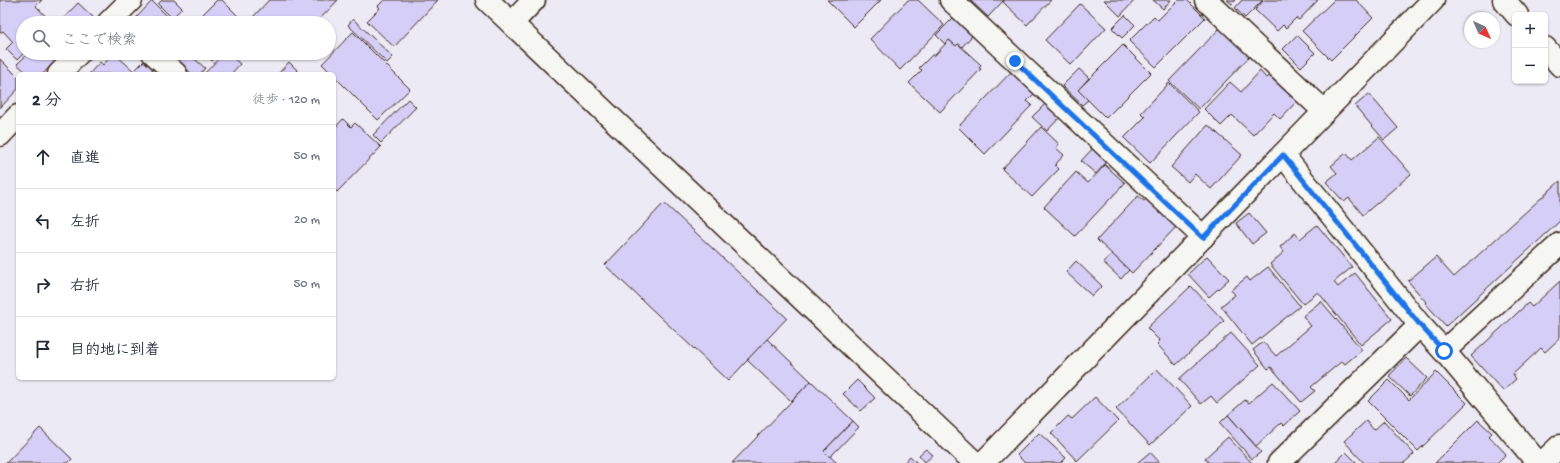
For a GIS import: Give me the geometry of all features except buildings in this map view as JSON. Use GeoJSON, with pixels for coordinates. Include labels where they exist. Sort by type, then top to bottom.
{"type":"FeatureCollection","features":[{"type":"Feature","properties":{"kind":"street"},"geometry":{"type":"LineString","coordinates":[[118,16],[131,0]]}},
{"type":"Feature","properties":{"kind":"street"},"geometry":{"type":"LineString","coordinates":[[487,0],[975,463]]}},
{"type":"Feature","properties":{"kind":"street"},"geometry":{"type":"LineString","coordinates":[[512,23],[534,0]]}},
{"type":"Feature","properties":{"kind":"street"},"geometry":{"type":"LineString","coordinates":[[950,0],[1203,238]]}},
{"type":"Feature","properties":{"kind":"street"},"geometry":{"type":"LineString","coordinates":[[1206,0],[1324,111]]}},
{"type":"Feature","properties":{"kind":"street"},"geometry":{"type":"LineString","coordinates":[[983,463],[1203,238],[1432,0]]}},
{"type":"Feature","properties":{"kind":"street"},"geometry":{"type":"LineString","coordinates":[[1504,0],[1514,12]]}},
{"type":"Feature","properties":{"kind":"street"},"geometry":{"type":"LineString","coordinates":[[1548,51],[1560,65]]}},
{"type":"Feature","properties":{"kind":"street"},"geometry":{"type":"LineString","coordinates":[[61,72],[72,60]]}},
{"type":"Feature","properties":{"kind":"street"},"geometry":{"type":"LineString","coordinates":[[161,60],[174,72]]}},
{"type":"Feature","properties":{"kind":"street"},"geometry":{"type":"LineString","coordinates":[[0,135],[16,118]]}},
{"type":"Feature","properties":{"kind":"street"},"geometry":{"type":"LineString","coordinates":[[1283,155],[1420,325],[1444,351],[1538,463]]}},
{"type":"Feature","properties":{"kind":"street"},"geometry":{"type":"LineString","coordinates":[[1444,351],[1560,244]]}},
{"type":"Feature","properties":{"kind":"street"},"geometry":{"type":"LineString","coordinates":[[1279,463],[1420,325]]}},
{"type":"Feature","properties":{"kind":"street"},"geometry":{"type":"LineString","coordinates":[[1542,463],[1560,446]]}},
{"type":"Feature","properties":{"kind":"route"},"geometry":{"type":"LineString","coordinates":[[1015,61],[1203,238],[1283,155],[1420,325],[1444,351]]}}]}
